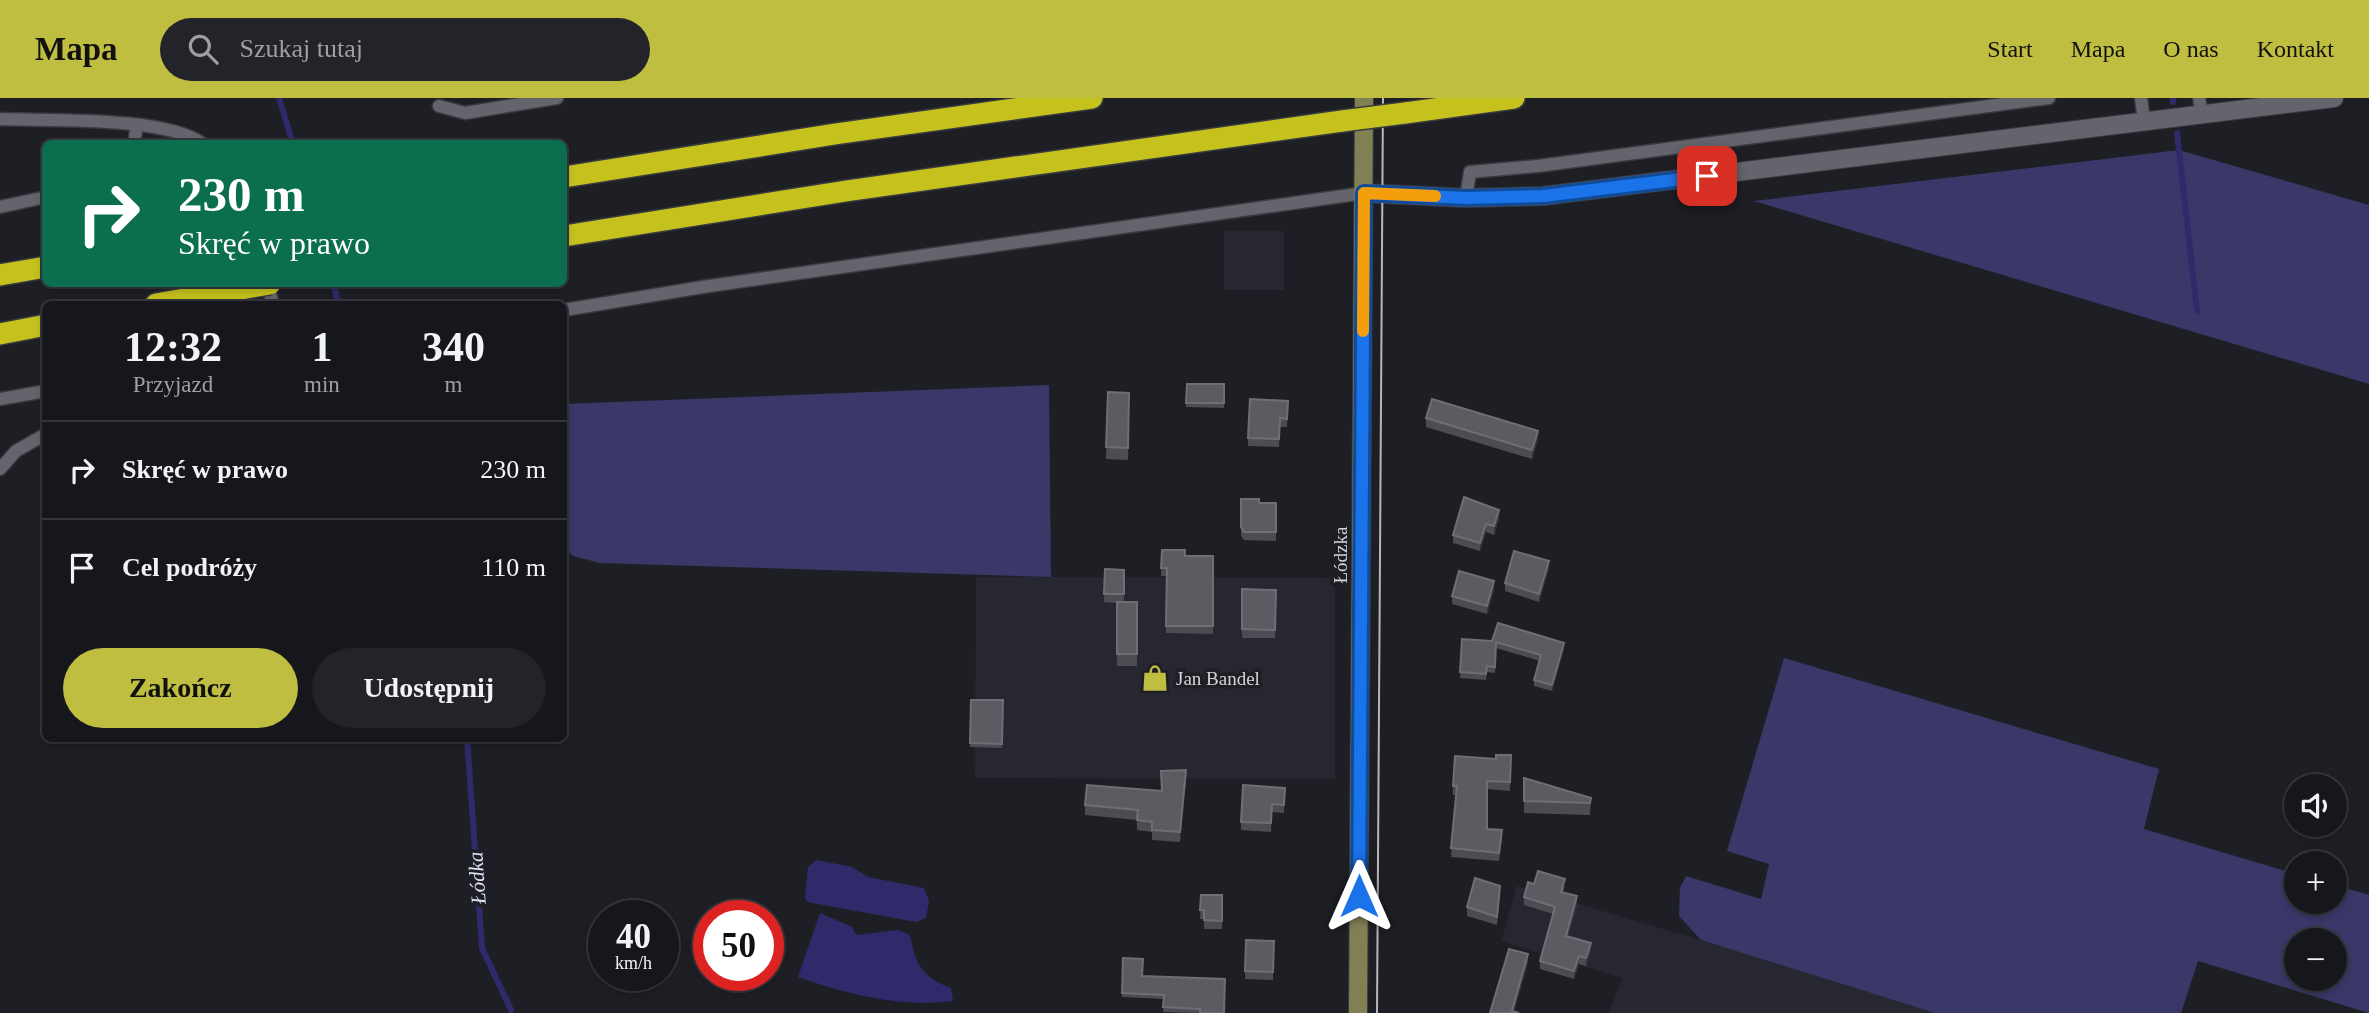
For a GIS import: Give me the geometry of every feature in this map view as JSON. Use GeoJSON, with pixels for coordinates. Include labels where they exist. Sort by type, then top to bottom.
{"type":"FeatureCollection","features":[{"type":"Feature","properties":{"kind":"highway"},"geometry":{"type":"LineString","coordinates":[[567,177],[835,134],[1092,98]]}},
{"type":"Feature","properties":{"kind":"highway"},"geometry":{"type":"LineString","coordinates":[[567,236],[845,191],[1514,98]]}},
{"type":"Feature","properties":{"kind":"highway"},"geometry":{"type":"LineString","coordinates":[[0,275],[42,268]]}},
{"type":"Feature","properties":{"kind":"highway"},"geometry":{"type":"LineString","coordinates":[[173,301],[252,287]]}},
{"type":"Feature","properties":{"kind":"highway"},"geometry":{"type":"LineString","coordinates":[[0,334],[42,326]]}},
{"type":"Feature","properties":{"kind":"main road","name":"Łódzka"},"geometry":{"type":"LineString","coordinates":[[1358,1013],[1364,98]]}},
{"type":"Feature","properties":{"kind":"street"},"geometry":{"type":"LineString","coordinates":[[1364,193],[1466,198],[1543,196],[2144,121],[2200,106],[2334,98]]}},
{"type":"Feature","properties":{"kind":"lane"},"geometry":{"type":"LineString","coordinates":[[439,106],[465,113],[557,98]]}},
{"type":"Feature","properties":{"kind":"lane"},"geometry":{"type":"LineString","coordinates":[[1466,198],[1470,172],[2049,98]]}},
{"type":"Feature","properties":{"kind":"lane"},"geometry":{"type":"LineString","coordinates":[[2141,98],[2144,121]]}},
{"type":"Feature","properties":{"kind":"lane"},"geometry":{"type":"LineString","coordinates":[[0,119],[137,125],[169,129],[194,140]]}},
{"type":"Feature","properties":{"kind":"lane"},"geometry":{"type":"LineString","coordinates":[[135,140],[137,125]]}},
{"type":"Feature","properties":{"kind":"lane"},"geometry":{"type":"LineString","coordinates":[[567,310],[709,286],[1364,193]]}},
{"type":"Feature","properties":{"kind":"lane"},"geometry":{"type":"LineString","coordinates":[[0,207],[42,198]]}},
{"type":"Feature","properties":{"kind":"lane"},"geometry":{"type":"LineString","coordinates":[[0,399],[42,392]]}},
{"type":"Feature","properties":{"kind":"lane"},"geometry":{"type":"LineString","coordinates":[[0,469],[5,457],[42,436]]}},
{"type":"Feature","properties":{"kind":"shaded area"},"geometry":{"type":"Polygon","coordinates":[[[2179,150],[2369,205],[2369,384],[1754,201],[2179,150]]]}},
{"type":"Feature","properties":{"kind":"shaded area"},"geometry":{"type":"Polygon","coordinates":[[[1224,231],[1284,231],[1284,290],[1224,290],[1224,231]]]}},
{"type":"Feature","properties":{"kind":"shaded area"},"geometry":{"type":"Polygon","coordinates":[[[1049,385],[1051,577],[600,563],[573,556],[567,551],[567,404],[1049,385]]]}},
{"type":"Feature","properties":{"kind":"shaded area","name":"Jan Bandel"},"geometry":{"type":"Polygon","coordinates":[[[976,577],[1335,578],[1335,779],[975,778],[976,577]]]}},
{"type":"Feature","properties":{"kind":"shaded area"},"geometry":{"type":"Polygon","coordinates":[[[1784,658],[2159,769],[2144,829],[2284,870],[2284,914],[2347,914],[2347,889],[2369,895],[2369,1013],[2297,991],[2347,991],[2347,928],[2284,928],[2284,987],[2198,961],[2181,1013],[1935,1013],[1701,940],[1679,916],[1680,888],[1686,876],[1761,899],[1769,864],[1727,851],[1784,658]]]}},
{"type":"Feature","properties":{"kind":"shaded area"},"geometry":{"type":"Polygon","coordinates":[[[817,860],[852,867],[868,877],[924,888],[929,901],[926,918],[916,922],[807,902],[805,897],[808,867],[817,860]]]}},
{"type":"Feature","properties":{"kind":"shaded area"},"geometry":{"type":"Polygon","coordinates":[[[1517,886],[1935,1013],[1609,1013],[1622,978],[1501,941],[1517,886]]]}},
{"type":"Feature","properties":{"kind":"shaded area"},"geometry":{"type":"Polygon","coordinates":[[[820,913],[852,927],[856,935],[898,930],[910,935],[922,969],[933,980],[951,988],[953,1001],[914,1003],[874,998],[798,977],[820,913]]]}},
{"type":"Feature","properties":{"kind":"building"},"geometry":{"type":"Polygon","coordinates":[[[1187,384],[1224,384],[1224,403],[1186,403],[1187,384]]]}},
{"type":"Feature","properties":{"kind":"building"},"geometry":{"type":"Polygon","coordinates":[[[1108,392],[1129,393],[1128,448],[1106,447],[1108,392]]]}},
{"type":"Feature","properties":{"kind":"building"},"geometry":{"type":"Polygon","coordinates":[[[1250,399],[1288,401],[1287,419],[1280,418],[1279,439],[1248,438],[1250,399]]]}},
{"type":"Feature","properties":{"kind":"building"},"geometry":{"type":"Polygon","coordinates":[[[1432,399],[1538,431],[1532,450],[1426,418],[1432,399]]]}},
{"type":"Feature","properties":{"kind":"building"},"geometry":{"type":"Polygon","coordinates":[[[1464,497],[1499,510],[1494,526],[1486,524],[1480,543],[1453,535],[1464,497]]]}},
{"type":"Feature","properties":{"kind":"building"},"geometry":{"type":"Polygon","coordinates":[[[1241,499],[1276,503],[1276,532],[1244,532],[1241,527],[1241,499]]]}},
{"type":"Feature","properties":{"kind":"building"},"geometry":{"type":"Polygon","coordinates":[[[1162,550],[1185,550],[1185,556],[1213,556],[1213,626],[1166,626],[1167,568],[1161,568],[1162,550]]]}},
{"type":"Feature","properties":{"kind":"building"},"geometry":{"type":"Polygon","coordinates":[[[1514,551],[1549,561],[1539,594],[1505,583],[1514,551]]]}},
{"type":"Feature","properties":{"kind":"building"},"geometry":{"type":"Polygon","coordinates":[[[1105,569],[1124,570],[1124,594],[1104,594],[1105,569]]]}},
{"type":"Feature","properties":{"kind":"building"},"geometry":{"type":"Polygon","coordinates":[[[1459,571],[1494,581],[1487,606],[1452,596],[1459,571]]]}},
{"type":"Feature","properties":{"kind":"building"},"geometry":{"type":"Polygon","coordinates":[[[1242,589],[1276,590],[1275,630],[1242,629],[1242,589]]]}},
{"type":"Feature","properties":{"kind":"building"},"geometry":{"type":"Polygon","coordinates":[[[1117,602],[1137,602],[1137,654],[1117,654],[1117,602]]]}},
{"type":"Feature","properties":{"kind":"building"},"geometry":{"type":"Polygon","coordinates":[[[1498,623],[1564,643],[1552,685],[1534,680],[1541,655],[1496,642],[1495,667],[1487,666],[1486,674],[1460,672],[1462,639],[1492,641],[1498,623]]]}},
{"type":"Feature","properties":{"kind":"building"},"geometry":{"type":"Polygon","coordinates":[[[971,700],[1003,700],[1002,744],[970,743],[971,700]]]}},
{"type":"Feature","properties":{"kind":"building"},"geometry":{"type":"Polygon","coordinates":[[[1496,755],[1511,755],[1510,782],[1487,781],[1487,829],[1502,830],[1499,853],[1451,848],[1457,786],[1453,786],[1455,756],[1496,759],[1496,755]]]}},
{"type":"Feature","properties":{"kind":"building"},"geometry":{"type":"Polygon","coordinates":[[[1186,770],[1180,832],[1152,830],[1152,822],[1137,820],[1138,810],[1085,805],[1087,785],[1162,791],[1161,771],[1186,770]]]}},
{"type":"Feature","properties":{"kind":"building"},"geometry":{"type":"Polygon","coordinates":[[[1524,778],[1591,798],[1590,803],[1524,801],[1524,778]]]}},
{"type":"Feature","properties":{"kind":"building"},"geometry":{"type":"Polygon","coordinates":[[[1243,785],[1285,788],[1284,805],[1272,804],[1271,823],[1241,822],[1243,785]]]}},
{"type":"Feature","properties":{"kind":"building"},"geometry":{"type":"Polygon","coordinates":[[[1538,871],[1565,879],[1561,892],[1577,896],[1566,936],[1591,943],[1586,958],[1579,956],[1574,971],[1540,961],[1555,907],[1524,897],[1528,882],[1534,884],[1538,871]]]}},
{"type":"Feature","properties":{"kind":"building"},"geometry":{"type":"Polygon","coordinates":[[[1475,878],[1500,886],[1497,917],[1467,907],[1475,878]]]}},
{"type":"Feature","properties":{"kind":"building"},"geometry":{"type":"Polygon","coordinates":[[[1201,895],[1222,895],[1222,921],[1204,920],[1204,910],[1200,910],[1201,895]]]}},
{"type":"Feature","properties":{"kind":"building"},"geometry":{"type":"Polygon","coordinates":[[[1246,940],[1274,941],[1273,972],[1245,971],[1246,940]]]}},
{"type":"Feature","properties":{"kind":"building"},"geometry":{"type":"Polygon","coordinates":[[[1509,949],[1528,954],[1512,1011],[1519,1013],[1490,1013],[1509,949]]]}},
{"type":"Feature","properties":{"kind":"building"},"geometry":{"type":"Polygon","coordinates":[[[1123,958],[1143,959],[1142,976],[1225,979],[1224,1013],[1200,1013],[1200,1009],[1163,1007],[1164,995],[1122,993],[1123,958]]]}},
{"type":"Feature","properties":{"kind":"waterway","name":"Łódka"},"geometry":{"type":"LineString","coordinates":[[279,98],[292,140]]}},
{"type":"Feature","properties":{"kind":"waterway"},"geometry":{"type":"LineString","coordinates":[[2177,133],[2197,311]]}},
{"type":"Feature","properties":{"kind":"waterway","name":"Łódka"},"geometry":{"type":"LineString","coordinates":[[334,287],[338,301]]}},
{"type":"Feature","properties":{"kind":"waterway","name":"Łódka"},"geometry":{"type":"LineString","coordinates":[[467,742],[482,948],[511,1010]]}},
{"type":"Feature","properties":{"kind":"tram line"},"geometry":{"type":"LineString","coordinates":[[1377,1013],[1383,98]]}},
{"type":"Feature","properties":{"kind":"slow traffic"},"geometry":{"type":"LineString","coordinates":[[1363,331],[1364,193],[1435,196]]}},
{"type":"Feature","properties":{"kind":"place","name":"Jan Bandel"},"geometry":{"type":"Point","coordinates":[1155,678]}},
{"type":"Feature","properties":{"kind":"route"},"geometry":{"type":"LineString","coordinates":[[1359,896],[1364,193],[1508,198],[1707,176]]}}]}
